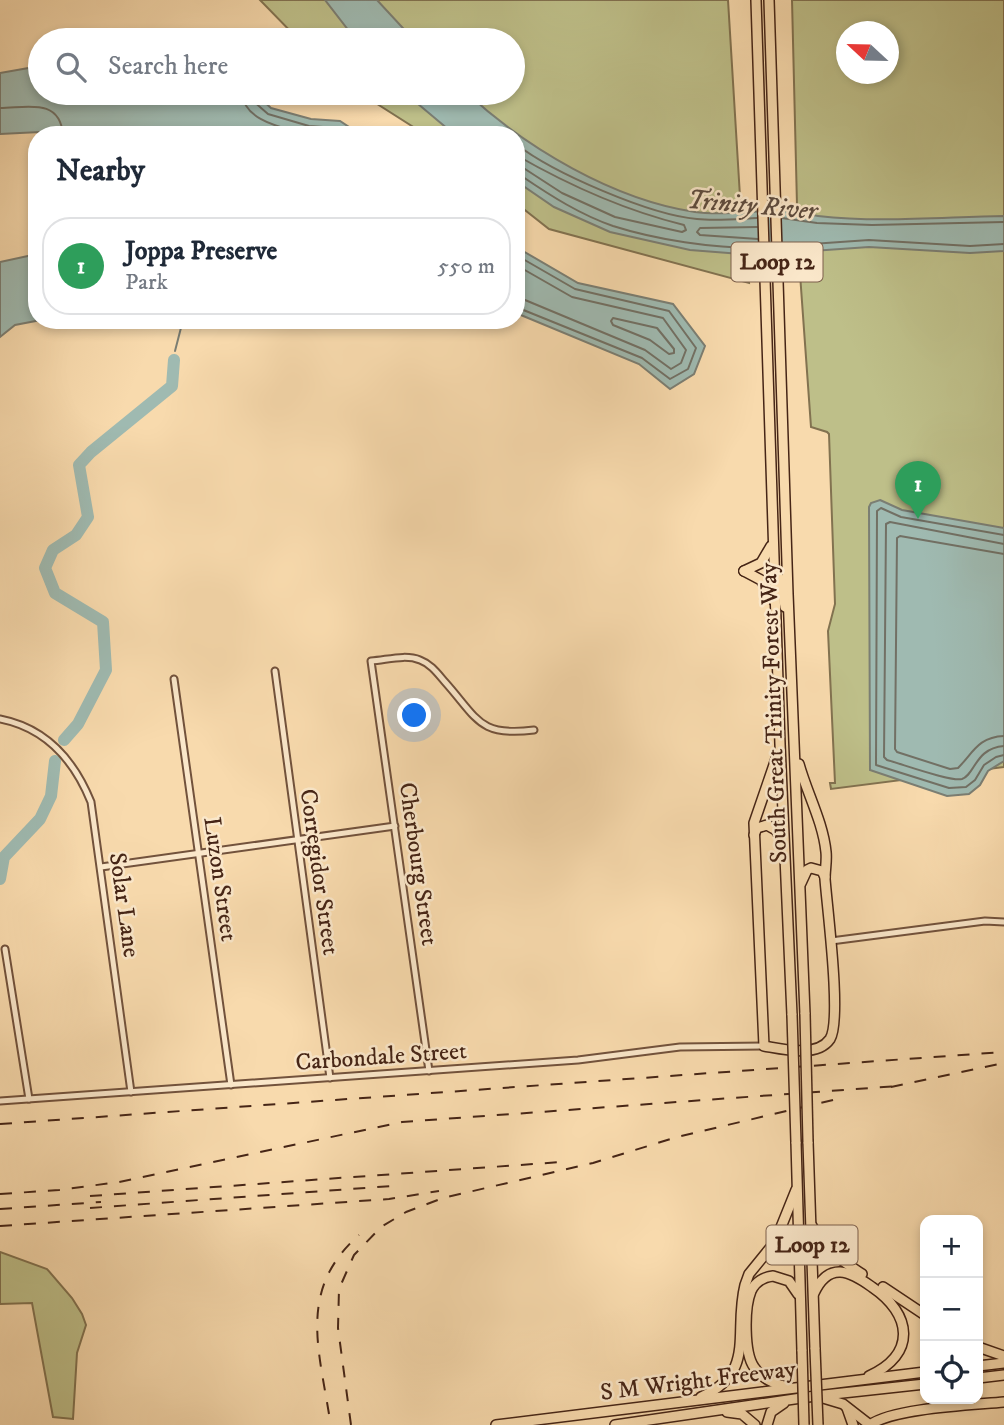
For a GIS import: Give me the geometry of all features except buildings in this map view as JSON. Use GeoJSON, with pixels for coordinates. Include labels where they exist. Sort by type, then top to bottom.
{"type":"FeatureCollection","features":[{"type":"Feature","properties":{"kind":"main road","name":"South Great Trinity Forest Way"},"geometry":{"type":"LineString","coordinates":[[757,0],[779,744],[792,1015],[804,1425]]}},
{"type":"Feature","properties":{"kind":"main road","name":"South Great Trinity Forest Way"},"geometry":{"type":"LineString","coordinates":[[769,0],[818,1425]]}},
{"type":"Feature","properties":{"kind":"main road"},"geometry":{"type":"LineString","coordinates":[[773,541],[761,563],[744,572],[761,580],[775,603]]}},
{"type":"Feature","properties":{"kind":"main road"},"geometry":{"type":"LineString","coordinates":[[774,572],[780,580],[789,618]]}},
{"type":"Feature","properties":{"kind":"main road"},"geometry":{"type":"LineString","coordinates":[[779,744],[771,777],[755,815],[754,835],[764,1046],[783,1050],[811,1050],[823,1046],[829,1040],[834,1020],[831,941],[823,836],[795,753]]}},
{"type":"Feature","properties":{"kind":"main road"},"geometry":{"type":"LineString","coordinates":[[754,835],[762,825],[772,826],[785,849]]}},
{"type":"Feature","properties":{"kind":"main road"},"geometry":{"type":"LineString","coordinates":[[800,884],[807,870],[811,868],[822,872],[825,877]]}},
{"type":"Feature","properties":{"kind":"main road"},"geometry":{"type":"LineString","coordinates":[[690,1402],[720,1387],[734,1372],[738,1357],[744,1285],[749,1274],[765,1257],[780,1233],[796,1190]]}},
{"type":"Feature","properties":{"kind":"main road"},"geometry":{"type":"LineString","coordinates":[[811,1223],[821,1241],[839,1259],[920,1312]]}},
{"type":"Feature","properties":{"kind":"main road"},"geometry":{"type":"LineString","coordinates":[[813,1294],[823,1278],[829,1274],[843,1272],[857,1276],[894,1305],[903,1330],[899,1349],[889,1365],[863,1379]]}},
{"type":"Feature","properties":{"kind":"main road"},"geometry":{"type":"LineString","coordinates":[[792,1389],[765,1378],[751,1361],[747,1346],[749,1300],[757,1284],[762,1279],[773,1276],[789,1281],[799,1298]]}},
{"type":"Feature","properties":{"kind":"main road"},"geometry":{"type":"LineString","coordinates":[[983,1349],[1004,1356]]}},
{"type":"Feature","properties":{"kind":"main road"},"geometry":{"type":"LineString","coordinates":[[983,1365],[1004,1363]]}},
{"type":"Feature","properties":{"kind":"main road","name":"S M Wright Freeway"},"geometry":{"type":"LineString","coordinates":[[496,1425],[920,1373]]}},
{"type":"Feature","properties":{"kind":"main road"},"geometry":{"type":"LineString","coordinates":[[983,1377],[1004,1375]]}},
{"type":"Feature","properties":{"kind":"main road","name":"S M Wright Freeway"},"geometry":{"type":"LineString","coordinates":[[615,1425],[815,1396],[920,1385]]}},
{"type":"Feature","properties":{"kind":"main road"},"geometry":{"type":"LineString","coordinates":[[815,1396],[843,1404],[867,1424],[910,1412],[1004,1402]]}},
{"type":"Feature","properties":{"kind":"main road"},"geometry":{"type":"LineString","coordinates":[[767,1425],[771,1412],[786,1401]]}},
{"type":"Feature","properties":{"kind":"main road"},"geometry":{"type":"LineString","coordinates":[[843,1404],[851,1415],[853,1425]]}},
{"type":"Feature","properties":{"kind":"main road"},"geometry":{"type":"LineString","coordinates":[[715,1411],[743,1414],[755,1425]]}},
{"type":"Feature","properties":{"kind":"street","name":"Cherbourg Street"},"geometry":{"type":"LineString","coordinates":[[429,1071],[371,661],[405,657],[418,659],[434,670],[490,730],[534,730]]}},
{"type":"Feature","properties":{"kind":"street","name":"Corregidor Street"},"geometry":{"type":"LineString","coordinates":[[275,671],[330,1078]]}},
{"type":"Feature","properties":{"kind":"street","name":"Luzon Street"},"geometry":{"type":"LineString","coordinates":[[174,678],[230,1085]]}},
{"type":"Feature","properties":{"kind":"street","name":"Solar Lane"},"geometry":{"type":"LineString","coordinates":[[0,719],[46,738],[71,762],[83,781],[91,802],[131,1092]]}},
{"type":"Feature","properties":{"kind":"street"},"geometry":{"type":"LineString","coordinates":[[101,867],[395,826]]}},
{"type":"Feature","properties":{"kind":"street"},"geometry":{"type":"LineString","coordinates":[[831,941],[985,921],[1004,922]]}},
{"type":"Feature","properties":{"kind":"street"},"geometry":{"type":"LineString","coordinates":[[5,949],[29,1099]]}},
{"type":"Feature","properties":{"kind":"street","name":"Carbondale Street"},"geometry":{"type":"LineString","coordinates":[[0,1101],[578,1060],[680,1047],[764,1046]]}},
{"type":"Feature","properties":{"kind":"green space"},"geometry":{"type":"Polygon","coordinates":[[[260,0],[728,0],[741,213],[749,283],[549,229],[525,210],[525,126],[412,126],[379,105],[525,105],[525,28],[287,28],[260,0]]]}},
{"type":"Feature","properties":{"kind":"green space"},"geometry":{"type":"Polygon","coordinates":[[[792,0],[1004,0],[1004,767],[831,789],[830,783],[835,783],[828,631],[835,604],[829,434],[811,427],[798,246],[792,0]]]}},
{"type":"Feature","properties":{"kind":"green space"},"geometry":{"type":"Polygon","coordinates":[[[0,1252],[47,1269],[82,1314],[86,1325],[77,1353],[73,1419],[53,1417],[32,1303],[0,1304],[0,1252]]]}},
{"type":"Feature","properties":{"kind":"water"},"geometry":{"type":"Polygon","coordinates":[[[325,0],[377,0],[403,28],[347,28],[325,0]]]}},
{"type":"Feature","properties":{"kind":"water"},"geometry":{"type":"Polygon","coordinates":[[[28,68],[28,105],[268,105],[311,119],[340,121],[348,126],[28,126],[28,133],[0,134],[0,73],[28,68]]]}},
{"type":"Feature","properties":{"kind":"water"},"geometry":{"type":"Polygon","coordinates":[[[419,105],[481,105],[507,126],[444,126],[419,105]]]}},
{"type":"Feature","properties":{"kind":"water"},"geometry":{"type":"Polygon","coordinates":[[[525,139],[603,184],[664,206],[695,212],[786,211],[864,219],[1004,216],[1004,251],[970,253],[869,247],[754,255],[690,250],[610,232],[554,207],[525,187],[525,139]]]}},
{"type":"Feature","properties":{"kind":"water"},"geometry":{"type":"Polygon","coordinates":[[[525,252],[578,283],[673,304],[705,346],[694,374],[670,389],[639,364],[525,317],[525,252]]]}},
{"type":"Feature","properties":{"kind":"water"},"geometry":{"type":"Polygon","coordinates":[[[28,256],[28,322],[15,325],[0,337],[0,262],[28,256]]]}},
{"type":"Feature","properties":{"kind":"water"},"geometry":{"type":"Polygon","coordinates":[[[880,500],[902,510],[1004,528],[1004,761],[988,771],[980,785],[969,794],[947,796],[870,770],[869,507],[871,503],[880,500]]]}},
{"type":"Feature","properties":{"kind":"waterway"},"geometry":{"type":"LineString","coordinates":[[175,351],[181,329]]}},
{"type":"Feature","properties":{"kind":"waterway"},"geometry":{"type":"LineString","coordinates":[[64,740],[78,724],[106,670],[103,622],[55,593],[45,568],[53,550],[76,535],[88,517],[79,465],[91,452],[172,386],[174,360]]}},
{"type":"Feature","properties":{"kind":"waterway"},"geometry":{"type":"LineString","coordinates":[[0,879],[4,857],[40,819],[51,796],[55,761]]}},
{"type":"Feature","properties":{"kind":"railway"},"geometry":{"type":"LineString","coordinates":[[0,1124],[1004,1052]]}},
{"type":"Feature","properties":{"kind":"railway"},"geometry":{"type":"LineString","coordinates":[[891,1087],[1004,1063]]}},
{"type":"Feature","properties":{"kind":"railway"},"geometry":{"type":"LineString","coordinates":[[0,1194],[119,1182],[402,1122],[898,1086]]}},
{"type":"Feature","properties":{"kind":"railway"},"geometry":{"type":"LineString","coordinates":[[351,1425],[338,1328],[339,1289],[354,1255],[381,1227],[406,1212],[443,1198],[593,1163],[677,1137],[837,1099]]}},
{"type":"Feature","properties":{"kind":"railway"},"geometry":{"type":"LineString","coordinates":[[90,1196],[561,1162]]}},
{"type":"Feature","properties":{"kind":"railway"},"geometry":{"type":"LineString","coordinates":[[90,1208],[391,1186]]}},
{"type":"Feature","properties":{"kind":"railway"},"geometry":{"type":"LineString","coordinates":[[0,1226],[389,1199],[439,1191]]}},
{"type":"Feature","properties":{"kind":"railway"},"geometry":{"type":"LineString","coordinates":[[0,1209],[101,1202]]}},
{"type":"Feature","properties":{"kind":"railway"},"geometry":{"type":"LineString","coordinates":[[329,1414],[318,1341],[320,1297],[327,1276],[340,1255],[359,1235]]}},
{"type":"Feature","properties":{"kind":"place","name":"Joppa Preserve"},"geometry":{"type":"Point","coordinates":[918,519]}},
{"type":"Feature","properties":{"kind":"water label","name":"Trinity River"},"geometry":{"type":"Point","coordinates":[752,206]}}]}
